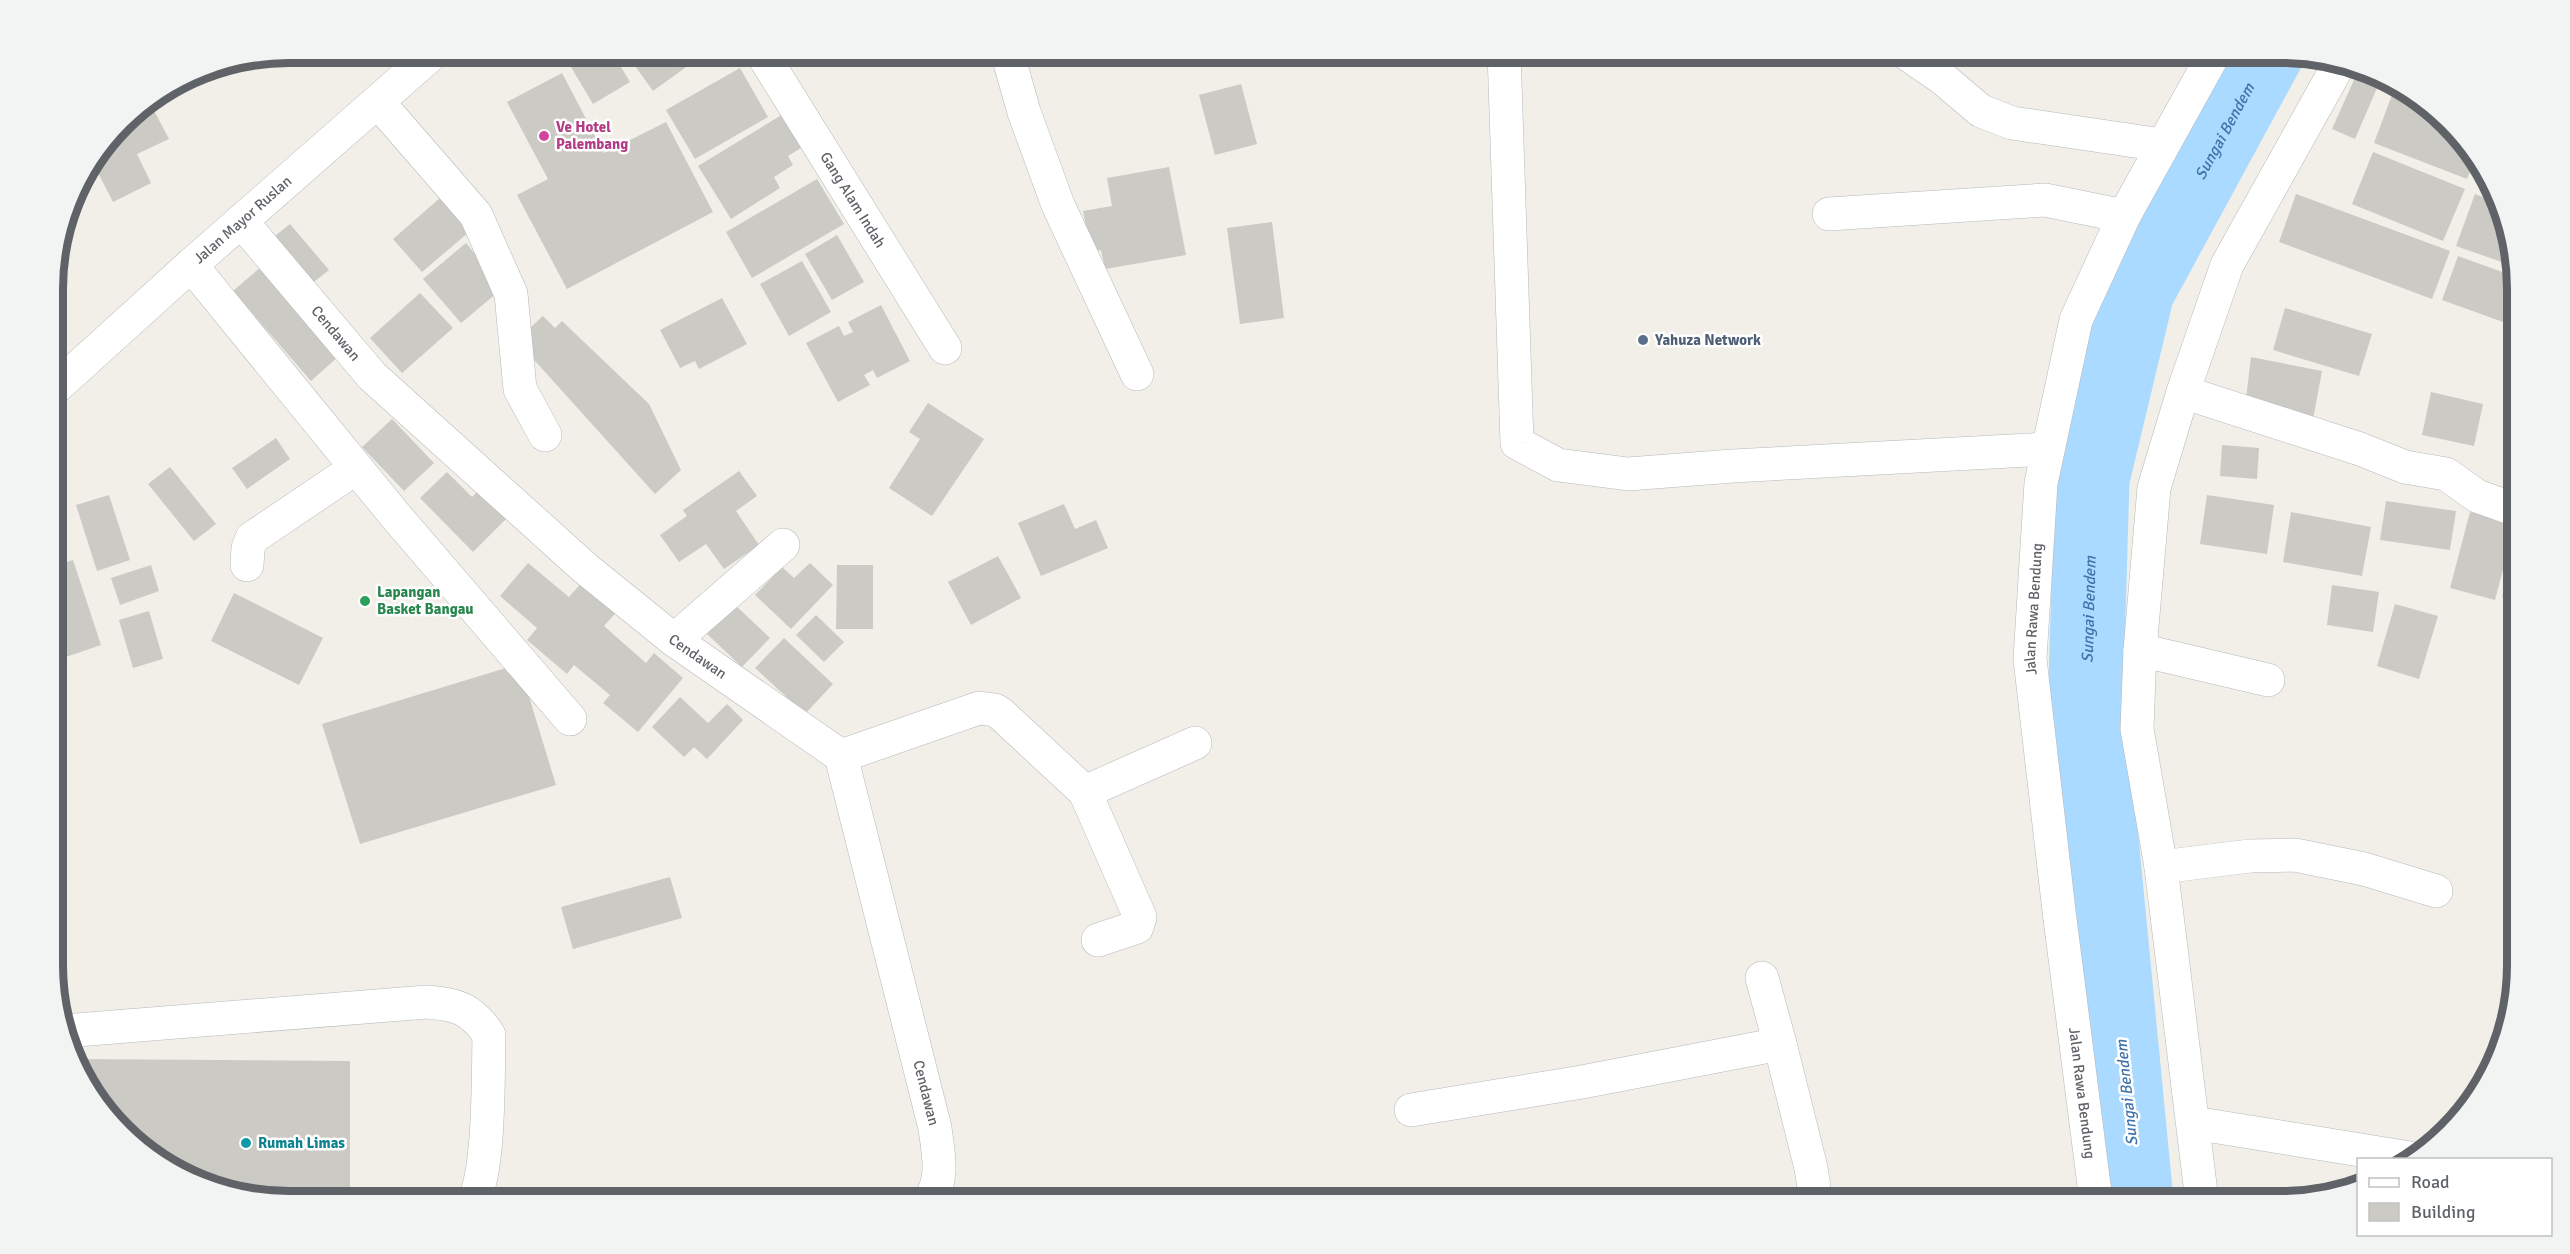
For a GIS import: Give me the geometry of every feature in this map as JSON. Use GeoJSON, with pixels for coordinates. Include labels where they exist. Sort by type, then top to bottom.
{"type":"FeatureCollection","features":[{"type":"Feature","properties":{"kind":"street","name":"Jalan Mayor Ruslan"},"geometry":{"type":"LineString","coordinates":[[63,381],[191,265],[422,63]]}},
{"type":"Feature","properties":{"kind":"street","name":"Gang Alam Indah"},"geometry":{"type":"LineString","coordinates":[[768,63],[945,348]]}},
{"type":"Feature","properties":{"kind":"street"},"geometry":{"type":"LineString","coordinates":[[1010,63],[1024,112],[1058,205],[1137,374]]}},
{"type":"Feature","properties":{"kind":"street"},"geometry":{"type":"LineString","coordinates":[[1504,63],[1517,443],[1558,465],[1628,474],[2048,449]]}},
{"type":"Feature","properties":{"kind":"street"},"geometry":{"type":"LineString","coordinates":[[1920,63],[1981,111],[2012,123],[2162,145]]}},
{"type":"Feature","properties":{"kind":"street","name":"Jalan Rawa Bendung"},"geometry":{"type":"LineString","coordinates":[[2095,1191],[2030,659],[2041,483],[2076,320],[2124,216],[2209,63]]}},
{"type":"Feature","properties":{"kind":"street"},"geometry":{"type":"LineString","coordinates":[[2201,1191],[2161,867],[2138,729],[2140,650],[2154,488],[2183,392],[2227,265],[2336,70]]}},
{"type":"Feature","properties":{"kind":"street"},"geometry":{"type":"LineString","coordinates":[[378,102],[476,215],[511,294],[519,389],[545,435]]}},
{"type":"Feature","properties":{"kind":"street"},"geometry":{"type":"LineString","coordinates":[[1830,214],[2045,200],[2124,216]]}},
{"type":"Feature","properties":{"kind":"street","name":"Cendawan"},"geometry":{"type":"LineString","coordinates":[[241,221],[372,376],[585,568],[674,640],[841,756],[934,1128],[940,1170],[936,1191]]}},
{"type":"Feature","properties":{"kind":"street"},"geometry":{"type":"LineString","coordinates":[[191,265],[356,468],[570,719]]}},
{"type":"Feature","properties":{"kind":"street"},"geometry":{"type":"LineString","coordinates":[[2183,392],[2360,449],[2405,467],[2446,474],[2477,496],[2507,507]]}},
{"type":"Feature","properties":{"kind":"street"},"geometry":{"type":"LineString","coordinates":[[247,565],[248,548],[252,538],[356,468]]}},
{"type":"Feature","properties":{"kind":"street"},"geometry":{"type":"LineString","coordinates":[[674,640],[783,545]]}},
{"type":"Feature","properties":{"kind":"street"},"geometry":{"type":"LineString","coordinates":[[2140,650],[2268,680]]}},
{"type":"Feature","properties":{"kind":"street"},"geometry":{"type":"LineString","coordinates":[[841,756],[979,708],[986,708],[1001,714],[1085,792],[1140,917],[1137,927],[1098,940]]}},
{"type":"Feature","properties":{"kind":"street"},"geometry":{"type":"LineString","coordinates":[[1085,792],[1195,742]]}},
{"type":"Feature","properties":{"kind":"street"},"geometry":{"type":"LineString","coordinates":[[2161,867],[2250,856],[2295,855],[2364,869],[2436,891]]}},
{"type":"Feature","properties":{"kind":"street"},"geometry":{"type":"LineString","coordinates":[[1762,978],[1811,1168],[1814,1191]]}},
{"type":"Feature","properties":{"kind":"street"},"geometry":{"type":"LineString","coordinates":[[73,1030],[426,1002],[448,1004],[467,1011],[479,1020],[489,1035],[482,1171],[478,1191]]}},
{"type":"Feature","properties":{"kind":"street"},"geometry":{"type":"LineString","coordinates":[[1411,1110],[1582,1082],[1780,1044]]}},
{"type":"Feature","properties":{"kind":"street"},"geometry":{"type":"LineString","coordinates":[[2194,1123],[2401,1157]]}},
{"type":"Feature","properties":{"kind":"building"},"geometry":{"type":"Polygon","coordinates":[[[569,63],[619,63],[630,82],[593,104],[569,63]]]}},
{"type":"Feature","properties":{"kind":"building"},"geometry":{"type":"Polygon","coordinates":[[[633,63],[692,63],[653,91],[633,63]]]}},
{"type":"Feature","properties":{"kind":"building"},"geometry":{"type":"Polygon","coordinates":[[[740,68],[768,117],[695,159],[666,110],[740,68]]]}},
{"type":"Feature","properties":{"kind":"building"},"geometry":{"type":"Polygon","coordinates":[[[562,73],[604,153],[666,122],[713,212],[567,289],[517,195],[548,179],[507,102],[562,73]]]}},
{"type":"Feature","properties":{"kind":"building"},"geometry":{"type":"Polygon","coordinates":[[[2356,76],[2378,85],[2355,139],[2332,129],[2356,76]]]}},
{"type":"Feature","properties":{"kind":"building"},"geometry":{"type":"Polygon","coordinates":[[[1241,84],[1257,144],[1215,155],[1199,95],[1241,84]]]}},
{"type":"Feature","properties":{"kind":"building"},"geometry":{"type":"Polygon","coordinates":[[[2392,95],[2407,101],[2430,119],[2451,140],[2472,167],[2467,179],[2374,143],[2392,95]]]}},
{"type":"Feature","properties":{"kind":"building"},"geometry":{"type":"Polygon","coordinates":[[[153,109],[169,139],[137,154],[151,183],[113,202],[97,170],[129,129],[153,109]]]}},
{"type":"Feature","properties":{"kind":"building"},"geometry":{"type":"Polygon","coordinates":[[[788,111],[809,143],[788,156],[793,165],[774,177],[780,188],[731,219],[698,166],[788,111]]]}},
{"type":"Feature","properties":{"kind":"building"},"geometry":{"type":"Polygon","coordinates":[[[2373,152],[2465,189],[2443,241],[2352,204],[2373,152]]]}},
{"type":"Feature","properties":{"kind":"building"},"geometry":{"type":"Polygon","coordinates":[[[1169,167],[1186,255],[1105,269],[1101,250],[1091,252],[1083,211],[1112,206],[1107,178],[1169,167]]]}},
{"type":"Feature","properties":{"kind":"building"},"geometry":{"type":"Polygon","coordinates":[[[817,179],[844,224],[752,278],[726,232],[817,179]]]}},
{"type":"Feature","properties":{"kind":"building"},"geometry":{"type":"Polygon","coordinates":[[[2296,194],[2450,251],[2432,299],[2279,242],[2296,194]]]}},
{"type":"Feature","properties":{"kind":"building"},"geometry":{"type":"Polygon","coordinates":[[[2475,194],[2489,199],[2503,245],[2506,263],[2456,246],[2475,194]]]}},
{"type":"Feature","properties":{"kind":"building"},"geometry":{"type":"Polygon","coordinates":[[[440,198],[469,232],[422,272],[393,239],[440,198]]]}},
{"type":"Feature","properties":{"kind":"building"},"geometry":{"type":"Polygon","coordinates":[[[1272,222],[1284,318],[1240,324],[1227,228],[1272,222]]]}},
{"type":"Feature","properties":{"kind":"building"},"geometry":{"type":"Polygon","coordinates":[[[290,224],[329,270],[310,285],[271,239],[290,224]]]}},
{"type":"Feature","properties":{"kind":"building"},"geometry":{"type":"Polygon","coordinates":[[[837,235],[864,282],[832,300],[805,254],[837,235]]]}},
{"type":"Feature","properties":{"kind":"building"},"geometry":{"type":"Polygon","coordinates":[[[466,243],[503,288],[461,323],[423,279],[466,243]]]}},
{"type":"Feature","properties":{"kind":"building"},"geometry":{"type":"Polygon","coordinates":[[[2458,256],[2507,274],[2507,311],[2503,322],[2442,300],[2458,256]]]}},
{"type":"Feature","properties":{"kind":"building"},"geometry":{"type":"Polygon","coordinates":[[[802,261],[831,312],[789,336],[760,284],[802,261]]]}},
{"type":"Feature","properties":{"kind":"building"},"geometry":{"type":"Polygon","coordinates":[[[262,266],[340,355],[311,381],[233,291],[262,266]]]}},
{"type":"Feature","properties":{"kind":"building"},"geometry":{"type":"Polygon","coordinates":[[[420,293],[453,328],[402,373],[370,338],[420,293]]]}},
{"type":"Feature","properties":{"kind":"building"},"geometry":{"type":"Polygon","coordinates":[[[722,298],[747,344],[699,369],[695,361],[680,368],[660,330],[722,298]]]}},
{"type":"Feature","properties":{"kind":"building"},"geometry":{"type":"Polygon","coordinates":[[[881,305],[910,361],[877,378],[873,370],[864,375],[870,385],[838,402],[806,343],[839,326],[844,336],[853,332],[848,322],[881,305]]]}},
{"type":"Feature","properties":{"kind":"building"},"geometry":{"type":"Polygon","coordinates":[[[2285,308],[2372,334],[2359,376],[2273,350],[2285,308]]]}},
{"type":"Feature","properties":{"kind":"building"},"geometry":{"type":"Polygon","coordinates":[[[543,316],[555,328],[562,321],[649,404],[681,470],[655,494],[527,352],[520,337],[543,316]]]}},
{"type":"Feature","properties":{"kind":"building"},"geometry":{"type":"Polygon","coordinates":[[[2251,357],[2322,371],[2312,425],[2245,407],[2251,357]]]}},
{"type":"Feature","properties":{"kind":"building"},"geometry":{"type":"Polygon","coordinates":[[[2431,392],[2483,404],[2474,446],[2422,435],[2431,392]]]}},
{"type":"Feature","properties":{"kind":"building"},"geometry":{"type":"Polygon","coordinates":[[[928,403],[984,439],[932,516],[889,488],[920,439],[909,432],[928,403]]]}},
{"type":"Feature","properties":{"kind":"building"},"geometry":{"type":"Polygon","coordinates":[[[392,419],[434,463],[404,491],[362,447],[392,419]]]}},
{"type":"Feature","properties":{"kind":"building"},"geometry":{"type":"Polygon","coordinates":[[[276,438],[290,459],[247,489],[232,468],[276,438]]]}},
{"type":"Feature","properties":{"kind":"building"},"geometry":{"type":"Polygon","coordinates":[[[2222,445],[2259,448],[2257,479],[2220,476],[2222,445]]]}},
{"type":"Feature","properties":{"kind":"building"},"geometry":{"type":"Polygon","coordinates":[[[170,467],[216,524],[194,541],[148,484],[170,467]]]}},
{"type":"Feature","properties":{"kind":"building"},"geometry":{"type":"Polygon","coordinates":[[[739,471],[757,496],[736,511],[759,545],[724,569],[706,544],[679,562],[660,535],[687,516],[683,510],[739,471]]]}},
{"type":"Feature","properties":{"kind":"building"},"geometry":{"type":"Polygon","coordinates":[[[447,472],[472,497],[482,487],[510,515],[473,552],[420,498],[447,472]]]}},
{"type":"Feature","properties":{"kind":"building"},"geometry":{"type":"Polygon","coordinates":[[[109,495],[130,560],[97,571],[76,505],[109,495]]]}},
{"type":"Feature","properties":{"kind":"building"},"geometry":{"type":"Polygon","coordinates":[[[2207,495],[2274,505],[2267,554],[2200,544],[2207,495]]]}},
{"type":"Feature","properties":{"kind":"building"},"geometry":{"type":"Polygon","coordinates":[[[2386,501],[2456,511],[2450,550],[2380,540],[2386,501]]]}},
{"type":"Feature","properties":{"kind":"building"},"geometry":{"type":"Polygon","coordinates":[[[1064,504],[1075,529],[1096,520],[1108,548],[1041,576],[1018,523],[1064,504]]]}},
{"type":"Feature","properties":{"kind":"building"},"geometry":{"type":"Polygon","coordinates":[[[2291,512],[2371,527],[2362,576],[2283,562],[2291,512]]]}},
{"type":"Feature","properties":{"kind":"building"},"geometry":{"type":"Polygon","coordinates":[[[2470,512],[2507,522],[2507,554],[2495,600],[2450,588],[2470,512]]]}},
{"type":"Feature","properties":{"kind":"building"},"geometry":{"type":"Polygon","coordinates":[[[998,556],[1021,598],[971,625],[948,582],[998,556]]]}},
{"type":"Feature","properties":{"kind":"building"},"geometry":{"type":"Polygon","coordinates":[[[73,560],[101,645],[63,658],[63,563],[73,560]]]}},
{"type":"Feature","properties":{"kind":"building"},"geometry":{"type":"Polygon","coordinates":[[[528,563],[569,597],[585,579],[620,608],[604,626],[646,663],[654,653],[683,678],[638,732],[603,703],[610,695],[574,665],[567,674],[527,640],[537,628],[500,596],[528,563]]]}},
{"type":"Feature","properties":{"kind":"building"},"geometry":{"type":"Polygon","coordinates":[[[810,563],[833,585],[791,629],[755,595],[782,567],[794,578],[810,563]]]}},
{"type":"Feature","properties":{"kind":"building"},"geometry":{"type":"Polygon","coordinates":[[[151,565],[159,591],[120,605],[111,578],[151,565]]]}},
{"type":"Feature","properties":{"kind":"building"},"geometry":{"type":"Polygon","coordinates":[[[837,565],[873,565],[873,629],[836,629],[837,565]]]}},
{"type":"Feature","properties":{"kind":"building"},"geometry":{"type":"Polygon","coordinates":[[[2507,578],[2507,598],[2502,597],[2507,578]]]}},
{"type":"Feature","properties":{"kind":"building"},"geometry":{"type":"Polygon","coordinates":[[[2332,585],[2379,592],[2373,632],[2327,625],[2332,585]]]}},
{"type":"Feature","properties":{"kind":"building"},"geometry":{"type":"Polygon","coordinates":[[[234,593],[323,638],[299,685],[211,641],[234,593]]]}},
{"type":"Feature","properties":{"kind":"building"},"geometry":{"type":"Polygon","coordinates":[[[734,604],[770,638],[742,667],[706,633],[734,604]]]}},
{"type":"Feature","properties":{"kind":"building"},"geometry":{"type":"Polygon","coordinates":[[[2395,604],[2438,616],[2419,679],[2377,666],[2395,604]]]}},
{"type":"Feature","properties":{"kind":"building"},"geometry":{"type":"Polygon","coordinates":[[[149,611],[163,659],[133,668],[119,620],[149,611]]]}},
{"type":"Feature","properties":{"kind":"building"},"geometry":{"type":"Polygon","coordinates":[[[816,615],[844,642],[824,662],[796,635],[816,615]]]}},
{"type":"Feature","properties":{"kind":"building"},"geometry":{"type":"Polygon","coordinates":[[[784,638],[833,684],[805,714],[755,668],[784,638]]]}},
{"type":"Feature","properties":{"kind":"building"},"geometry":{"type":"Polygon","coordinates":[[[519,664],[556,785],[360,844],[322,724],[519,664]]]}},
{"type":"Feature","properties":{"kind":"building"},"geometry":{"type":"Polygon","coordinates":[[[680,697],[708,723],[727,704],[743,720],[707,759],[694,747],[684,757],[652,727],[680,697]]]}},
{"type":"Feature","properties":{"kind":"building"},"geometry":{"type":"Polygon","coordinates":[[[670,877],[682,918],[573,949],[561,907],[670,877]]]}},
{"type":"Feature","properties":{"kind":"building","name":"Rumah Limas"},"geometry":{"type":"Polygon","coordinates":[[[83,1059],[350,1061],[350,1188],[269,1190],[230,1183],[189,1168],[163,1153],[129,1125],[101,1091],[83,1059]]]}},
{"type":"Feature","properties":{"kind":"waterway","name":"Sungai Bendem"},"geometry":{"type":"LineString","coordinates":[[2135,1191],[2086,684],[2092,479],[2137,291],[2261,63]]}},
{"type":"Feature","properties":{"kind":"place","name":"Ve Hotel Palembang"},"geometry":{"type":"Point","coordinates":[544,136]}},
{"type":"Feature","properties":{"kind":"place","name":"Yahuza Network"},"geometry":{"type":"Point","coordinates":[1643,340]}},
{"type":"Feature","properties":{"kind":"place","name":"Lapangan Basket Bangau"},"geometry":{"type":"Point","coordinates":[365,601]}},
{"type":"Feature","properties":{"kind":"place","name":"Rumah Limas"},"geometry":{"type":"Point","coordinates":[246,1143]}}]}
